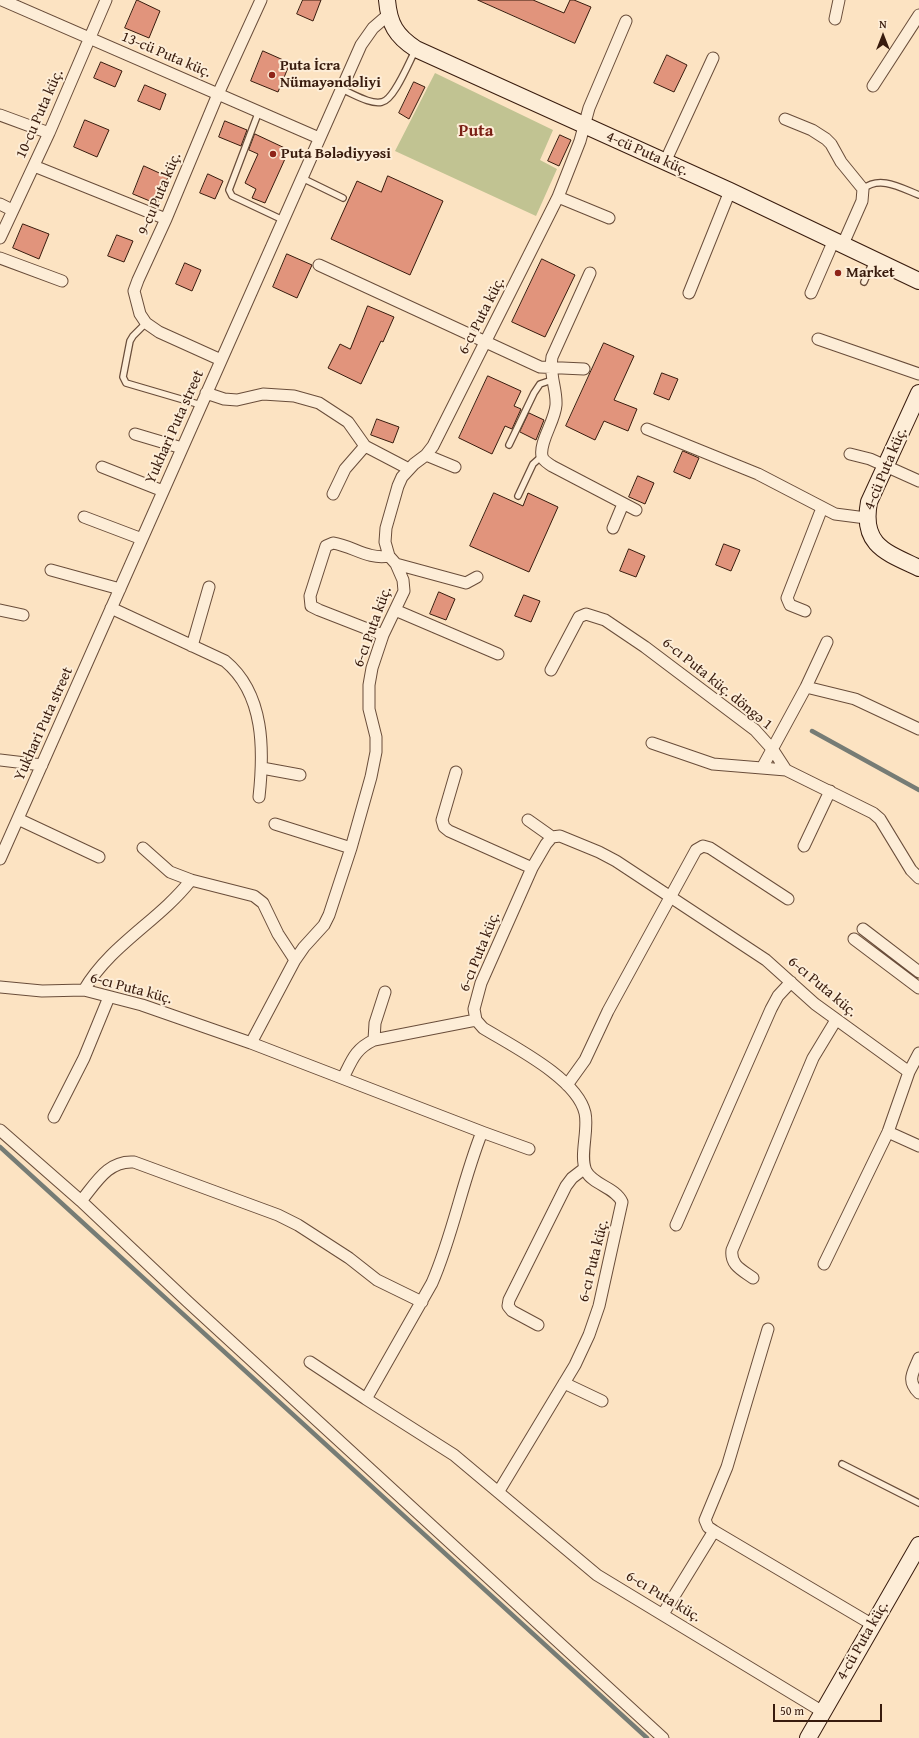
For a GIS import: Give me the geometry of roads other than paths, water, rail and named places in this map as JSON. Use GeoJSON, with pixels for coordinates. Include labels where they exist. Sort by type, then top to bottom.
{"type":"FeatureCollection","features":[{"type":"Feature","properties":{"kind":"street","name":"13-cü Puta küç."},"geometry":{"type":"LineString","coordinates":[[2,0],[319,138]]}},
{"type":"Feature","properties":{"kind":"street","name":"10-cu Puta küç."},"geometry":{"type":"LineString","coordinates":[[0,238],[49,133],[106,0]]}},
{"type":"Feature","properties":{"kind":"street","name":"9-cu Puta küç."},"geometry":{"type":"LineString","coordinates":[[221,360],[159,332],[146,322],[140,314],[134,292],[218,94],[261,0]]}},
{"type":"Feature","properties":{"kind":"street"},"geometry":{"type":"LineString","coordinates":[[834,19],[839,0]]}},
{"type":"Feature","properties":{"kind":"street","name":"4-cü Puta küç."},"geometry":{"type":"LineString","coordinates":[[387,7],[395,31],[402,41],[416,49],[730,191],[919,281]]}},
{"type":"Feature","properties":{"kind":"street","name":"Yukhari Puta street"},"geometry":{"type":"LineString","coordinates":[[0,859],[341,89],[366,36],[387,7]]}},
{"type":"Feature","properties":{"kind":"street"},"geometry":{"type":"LineString","coordinates":[[873,86],[919,14]]}},
{"type":"Feature","properties":{"kind":"street","name":"6-cı Puta küç."},"geometry":{"type":"LineString","coordinates":[[251,1042],[295,960],[304,947],[324,925],[329,915],[351,848],[371,777],[376,752],[376,737],[369,709],[369,685],[372,668],[383,635],[404,591],[403,580],[385,542],[386,528],[398,486],[409,469],[426,455],[433,446],[558,197],[573,160],[589,108],[626,21]]}},
{"type":"Feature","properties":{"kind":"street"},"geometry":{"type":"LineString","coordinates":[[665,162],[714,58]]}},
{"type":"Feature","properties":{"kind":"street"},"geometry":{"type":"LineString","coordinates":[[0,115],[49,133]]}},
{"type":"Feature","properties":{"kind":"street"},"geometry":{"type":"LineString","coordinates":[[785,119],[812,130],[826,138],[841,162],[863,189],[862,201],[811,293]]}},
{"type":"Feature","properties":{"kind":"street"},"geometry":{"type":"LineString","coordinates":[[34,166],[166,219]]}},
{"type":"Feature","properties":{"kind":"street"},"geometry":{"type":"LineString","coordinates":[[689,293],[730,191]]}},
{"type":"Feature","properties":{"kind":"street"},"geometry":{"type":"LineString","coordinates":[[558,197],[609,218]]}},
{"type":"Feature","properties":{"kind":"street"},"geometry":{"type":"LineString","coordinates":[[0,204],[12,210]]}},
{"type":"Feature","properties":{"kind":"street"},"geometry":{"type":"LineString","coordinates":[[0,258],[62,281]]}},
{"type":"Feature","properties":{"kind":"street"},"geometry":{"type":"LineString","coordinates":[[319,265],[533,364],[550,368],[584,369]]}},
{"type":"Feature","properties":{"kind":"street"},"geometry":{"type":"LineString","coordinates":[[590,273],[552,357],[550,368],[556,405],[554,418],[542,448],[542,456],[545,461],[552,466],[636,510]]}},
{"type":"Feature","properties":{"kind":"street"},"geometry":{"type":"LineString","coordinates":[[818,338],[919,374]]}},
{"type":"Feature","properties":{"kind":"street"},"geometry":{"type":"LineString","coordinates":[[206,393],[224,399],[237,400],[263,394],[304,397],[319,402],[348,422],[365,446],[409,469]]}},
{"type":"Feature","properties":{"kind":"street","name":"4-cü Puta küç."},"geometry":{"type":"LineString","coordinates":[[919,394],[869,502],[866,518],[870,535],[877,544],[892,555],[919,568]]}},
{"type":"Feature","properties":{"kind":"street"},"geometry":{"type":"LineString","coordinates":[[647,429],[758,474],[834,514],[866,518]]}},
{"type":"Feature","properties":{"kind":"street"},"geometry":{"type":"LineString","coordinates":[[135,434],[182,448]]}},
{"type":"Feature","properties":{"kind":"street"},"geometry":{"type":"LineString","coordinates":[[333,494],[345,469],[365,446]]}},
{"type":"Feature","properties":{"kind":"street"},"geometry":{"type":"LineString","coordinates":[[850,454],[885,465],[919,481]]}},
{"type":"Feature","properties":{"kind":"street"},"geometry":{"type":"LineString","coordinates":[[426,455],[454,467]]}},
{"type":"Feature","properties":{"kind":"street"},"geometry":{"type":"LineString","coordinates":[[102,467],[163,491]]}},
{"type":"Feature","properties":{"kind":"street"},"geometry":{"type":"LineString","coordinates":[[613,528],[623,504]]}},
{"type":"Feature","properties":{"kind":"street"},"geometry":{"type":"LineString","coordinates":[[805,612],[790,605],[786,601],[822,508]]}},
{"type":"Feature","properties":{"kind":"street"},"geometry":{"type":"LineString","coordinates":[[84,517],[142,539]]}},
{"type":"Feature","properties":{"kind":"street"},"geometry":{"type":"LineString","coordinates":[[383,635],[311,606],[310,596],[326,546],[333,543],[369,556],[393,560],[466,583],[477,577]]}},
{"type":"Feature","properties":{"kind":"street"},"geometry":{"type":"LineString","coordinates":[[52,570],[120,589]]}},
{"type":"Feature","properties":{"kind":"street"},"geometry":{"type":"LineString","coordinates":[[192,646],[209,587]]}},
{"type":"Feature","properties":{"kind":"street"},"geometry":{"type":"LineString","coordinates":[[112,608],[225,661],[237,671],[247,687],[255,707],[260,736],[262,768],[259,797]]}},
{"type":"Feature","properties":{"kind":"street"},"geometry":{"type":"LineString","coordinates":[[0,610],[23,615]]}},
{"type":"Feature","properties":{"kind":"street"},"geometry":{"type":"LineString","coordinates":[[396,610],[498,654]]}},
{"type":"Feature","properties":{"kind":"street","name":"6-cı Puta küç. döngə 1"},"geometry":{"type":"LineString","coordinates":[[551,670],[579,617],[586,614],[605,620],[645,647],[749,726],[772,750],[786,770],[874,813],[880,819],[911,870],[919,878]]}},
{"type":"Feature","properties":{"kind":"street"},"geometry":{"type":"LineString","coordinates":[[762,768],[806,687],[827,642]]}},
{"type":"Feature","properties":{"kind":"street"},"geometry":{"type":"LineString","coordinates":[[806,687],[855,699],[919,729]]}},
{"type":"Feature","properties":{"kind":"street"},"geometry":{"type":"LineString","coordinates":[[652,743],[713,764],[786,770]]}},
{"type":"Feature","properties":{"kind":"street"},"geometry":{"type":"LineString","coordinates":[[0,760],[42,765]]}},
{"type":"Feature","properties":{"kind":"street"},"geometry":{"type":"LineString","coordinates":[[262,768],[300,775]]}},
{"type":"Feature","properties":{"kind":"street"},"geometry":{"type":"LineString","coordinates":[[456,772],[442,820],[444,827],[449,831],[532,868]]}},
{"type":"Feature","properties":{"kind":"street"},"geometry":{"type":"LineString","coordinates":[[804,846],[830,791]]}},
{"type":"Feature","properties":{"kind":"street"},"geometry":{"type":"LineString","coordinates":[[18,819],[99,857]]}},
{"type":"Feature","properties":{"kind":"street"},"geometry":{"type":"LineString","coordinates":[[528,820],[552,837]]}},
{"type":"Feature","properties":{"kind":"street"},"geometry":{"type":"LineString","coordinates":[[275,824],[351,848]]}},
{"type":"Feature","properties":{"kind":"street","name":"6-cı Puta küç."},"geometry":{"type":"LineString","coordinates":[[476,1020],[474,1009],[481,983],[532,868],[546,844],[552,837],[560,836],[599,852],[672,897],[766,960],[836,1020],[909,1072]]}},
{"type":"Feature","properties":{"kind":"street"},"geometry":{"type":"LineString","coordinates":[[567,1086],[585,1060],[608,1011],[672,897],[696,850],[702,846],[710,848],[788,899]]}},
{"type":"Feature","properties":{"kind":"street"},"geometry":{"type":"LineString","coordinates":[[143,848],[170,872],[192,880],[254,896],[263,903],[278,934],[295,960]]}},
{"type":"Feature","properties":{"kind":"street"},"geometry":{"type":"LineString","coordinates":[[84,990],[92,977],[110,956],[127,939],[176,899],[192,880]]}},
{"type":"Feature","properties":{"kind":"street"},"geometry":{"type":"LineString","coordinates":[[863,929],[919,972]]}},
{"type":"Feature","properties":{"kind":"street"},"geometry":{"type":"LineString","coordinates":[[854,939],[919,988]]}},
{"type":"Feature","properties":{"kind":"street"},"geometry":{"type":"LineString","coordinates":[[676,1225],[771,1009],[778,996],[791,982]]}},
{"type":"Feature","properties":{"kind":"street","name":"6-cı Puta küç."},"geometry":{"type":"LineString","coordinates":[[0,987],[42,991],[84,990],[142,1005],[251,1042],[529,1150]]}},
{"type":"Feature","properties":{"kind":"street"},"geometry":{"type":"LineString","coordinates":[[374,1040],[375,1023],[386,992]]}},
{"type":"Feature","properties":{"kind":"street"},"geometry":{"type":"LineString","coordinates":[[54,1117],[84,1058],[109,997]]}},
{"type":"Feature","properties":{"kind":"street"},"geometry":{"type":"LineString","coordinates":[[343,1078],[356,1052],[362,1045],[374,1040],[476,1020],[483,1028],[554,1073],[581,1103],[585,1113],[585,1168],[572,1178],[566,1186],[509,1300],[508,1306],[512,1311],[538,1325]]}},
{"type":"Feature","properties":{"kind":"street"},"geometry":{"type":"LineString","coordinates":[[753,1278],[734,1264],[732,1250],[813,1058],[836,1020]]}},
{"type":"Feature","properties":{"kind":"street"},"geometry":{"type":"LineString","coordinates":[[824,1264],[888,1132],[909,1072],[919,1054]]}},
{"type":"Feature","properties":{"kind":"street"},"geometry":{"type":"LineString","coordinates":[[0,1130],[81,1201],[188,1302],[663,1738]]}},
{"type":"Feature","properties":{"kind":"street"},"geometry":{"type":"LineString","coordinates":[[366,1399],[422,1302],[439,1268],[466,1174],[482,1132]]}},
{"type":"Feature","properties":{"kind":"street"},"geometry":{"type":"LineString","coordinates":[[888,1132],[919,1146]]}},
{"type":"Feature","properties":{"kind":"street"},"geometry":{"type":"LineString","coordinates":[[81,1201],[107,1169],[124,1161],[134,1162],[278,1215],[304,1229],[377,1280],[422,1302]]}},
{"type":"Feature","properties":{"kind":"street","name":"6-cı Puta küç."},"geometry":{"type":"LineString","coordinates":[[499,1491],[564,1383],[589,1335],[599,1306],[622,1202],[619,1196],[589,1176],[585,1168]]}},
{"type":"Feature","properties":{"kind":"street"},"geometry":{"type":"LineString","coordinates":[[768,1329],[727,1467],[705,1520],[708,1527],[714,1531],[873,1625]]}},
{"type":"Feature","properties":{"kind":"street"},"geometry":{"type":"LineString","coordinates":[[919,1358],[910,1379],[912,1385],[919,1393]]}},
{"type":"Feature","properties":{"kind":"street","name":"6-cı Puta küç."},"geometry":{"type":"LineString","coordinates":[[310,1362],[454,1455],[499,1491],[597,1575],[823,1712]]}},
{"type":"Feature","properties":{"kind":"street"},"geometry":{"type":"LineString","coordinates":[[564,1383],[602,1401]]}},
{"type":"Feature","properties":{"kind":"street"},"geometry":{"type":"LineString","coordinates":[[663,1614],[714,1531]]}},
{"type":"Feature","properties":{"kind":"street","name":"4-cü Puta küç."},"geometry":{"type":"LineString","coordinates":[[808,1738],[919,1545]]}},
{"type":"Feature","properties":{"kind":"lane"},"geometry":{"type":"LineString","coordinates":[[341,89],[372,102],[382,102],[391,96],[416,49]]}},
{"type":"Feature","properties":{"kind":"lane"},"geometry":{"type":"LineString","coordinates":[[259,111],[229,190],[232,196],[283,220]]}},
{"type":"Feature","properties":{"kind":"lane"},"geometry":{"type":"LineString","coordinates":[[302,178],[343,198]]}},
{"type":"Feature","properties":{"kind":"lane"},"geometry":{"type":"LineString","coordinates":[[863,189],[870,183],[878,182],[892,184],[919,195]]}},
{"type":"Feature","properties":{"kind":"lane"},"geometry":{"type":"LineString","coordinates":[[864,282],[874,259]]}},
{"type":"Feature","properties":{"kind":"lane"},"geometry":{"type":"LineString","coordinates":[[146,322],[130,341],[123,377],[126,383],[201,405]]}},
{"type":"Feature","properties":{"kind":"lane"},"geometry":{"type":"LineString","coordinates":[[509,445],[534,393],[540,384],[552,380]]}},
{"type":"Feature","properties":{"kind":"lane"},"geometry":{"type":"LineString","coordinates":[[518,496],[533,464],[542,456]]}},
{"type":"Feature","properties":{"kind":"lane"},"geometry":{"type":"LineString","coordinates":[[842,1464],[919,1503]]}},
{"type":"Feature","properties":{"kind":"waterway"},"geometry":{"type":"LineString","coordinates":[[812,731],[919,790]]}},
{"type":"Feature","properties":{"kind":"waterway"},"geometry":{"type":"LineString","coordinates":[[0,1147],[647,1738]]}},
{"type":"Feature","properties":{"kind":"place","name":"Puta İcra Nümayəndəliyi"},"geometry":{"type":"Point","coordinates":[272,75]}},
{"type":"Feature","properties":{"kind":"place","name":"Puta Bələdiyyəsi"},"geometry":{"type":"Point","coordinates":[273,154]}},
{"type":"Feature","properties":{"kind":"place","name":"Market"},"geometry":{"type":"Point","coordinates":[838,273]}},
{"type":"Feature","properties":{"kind":"district","name":"Puta"},"geometry":{"type":"Point","coordinates":[476,132]}}]}
